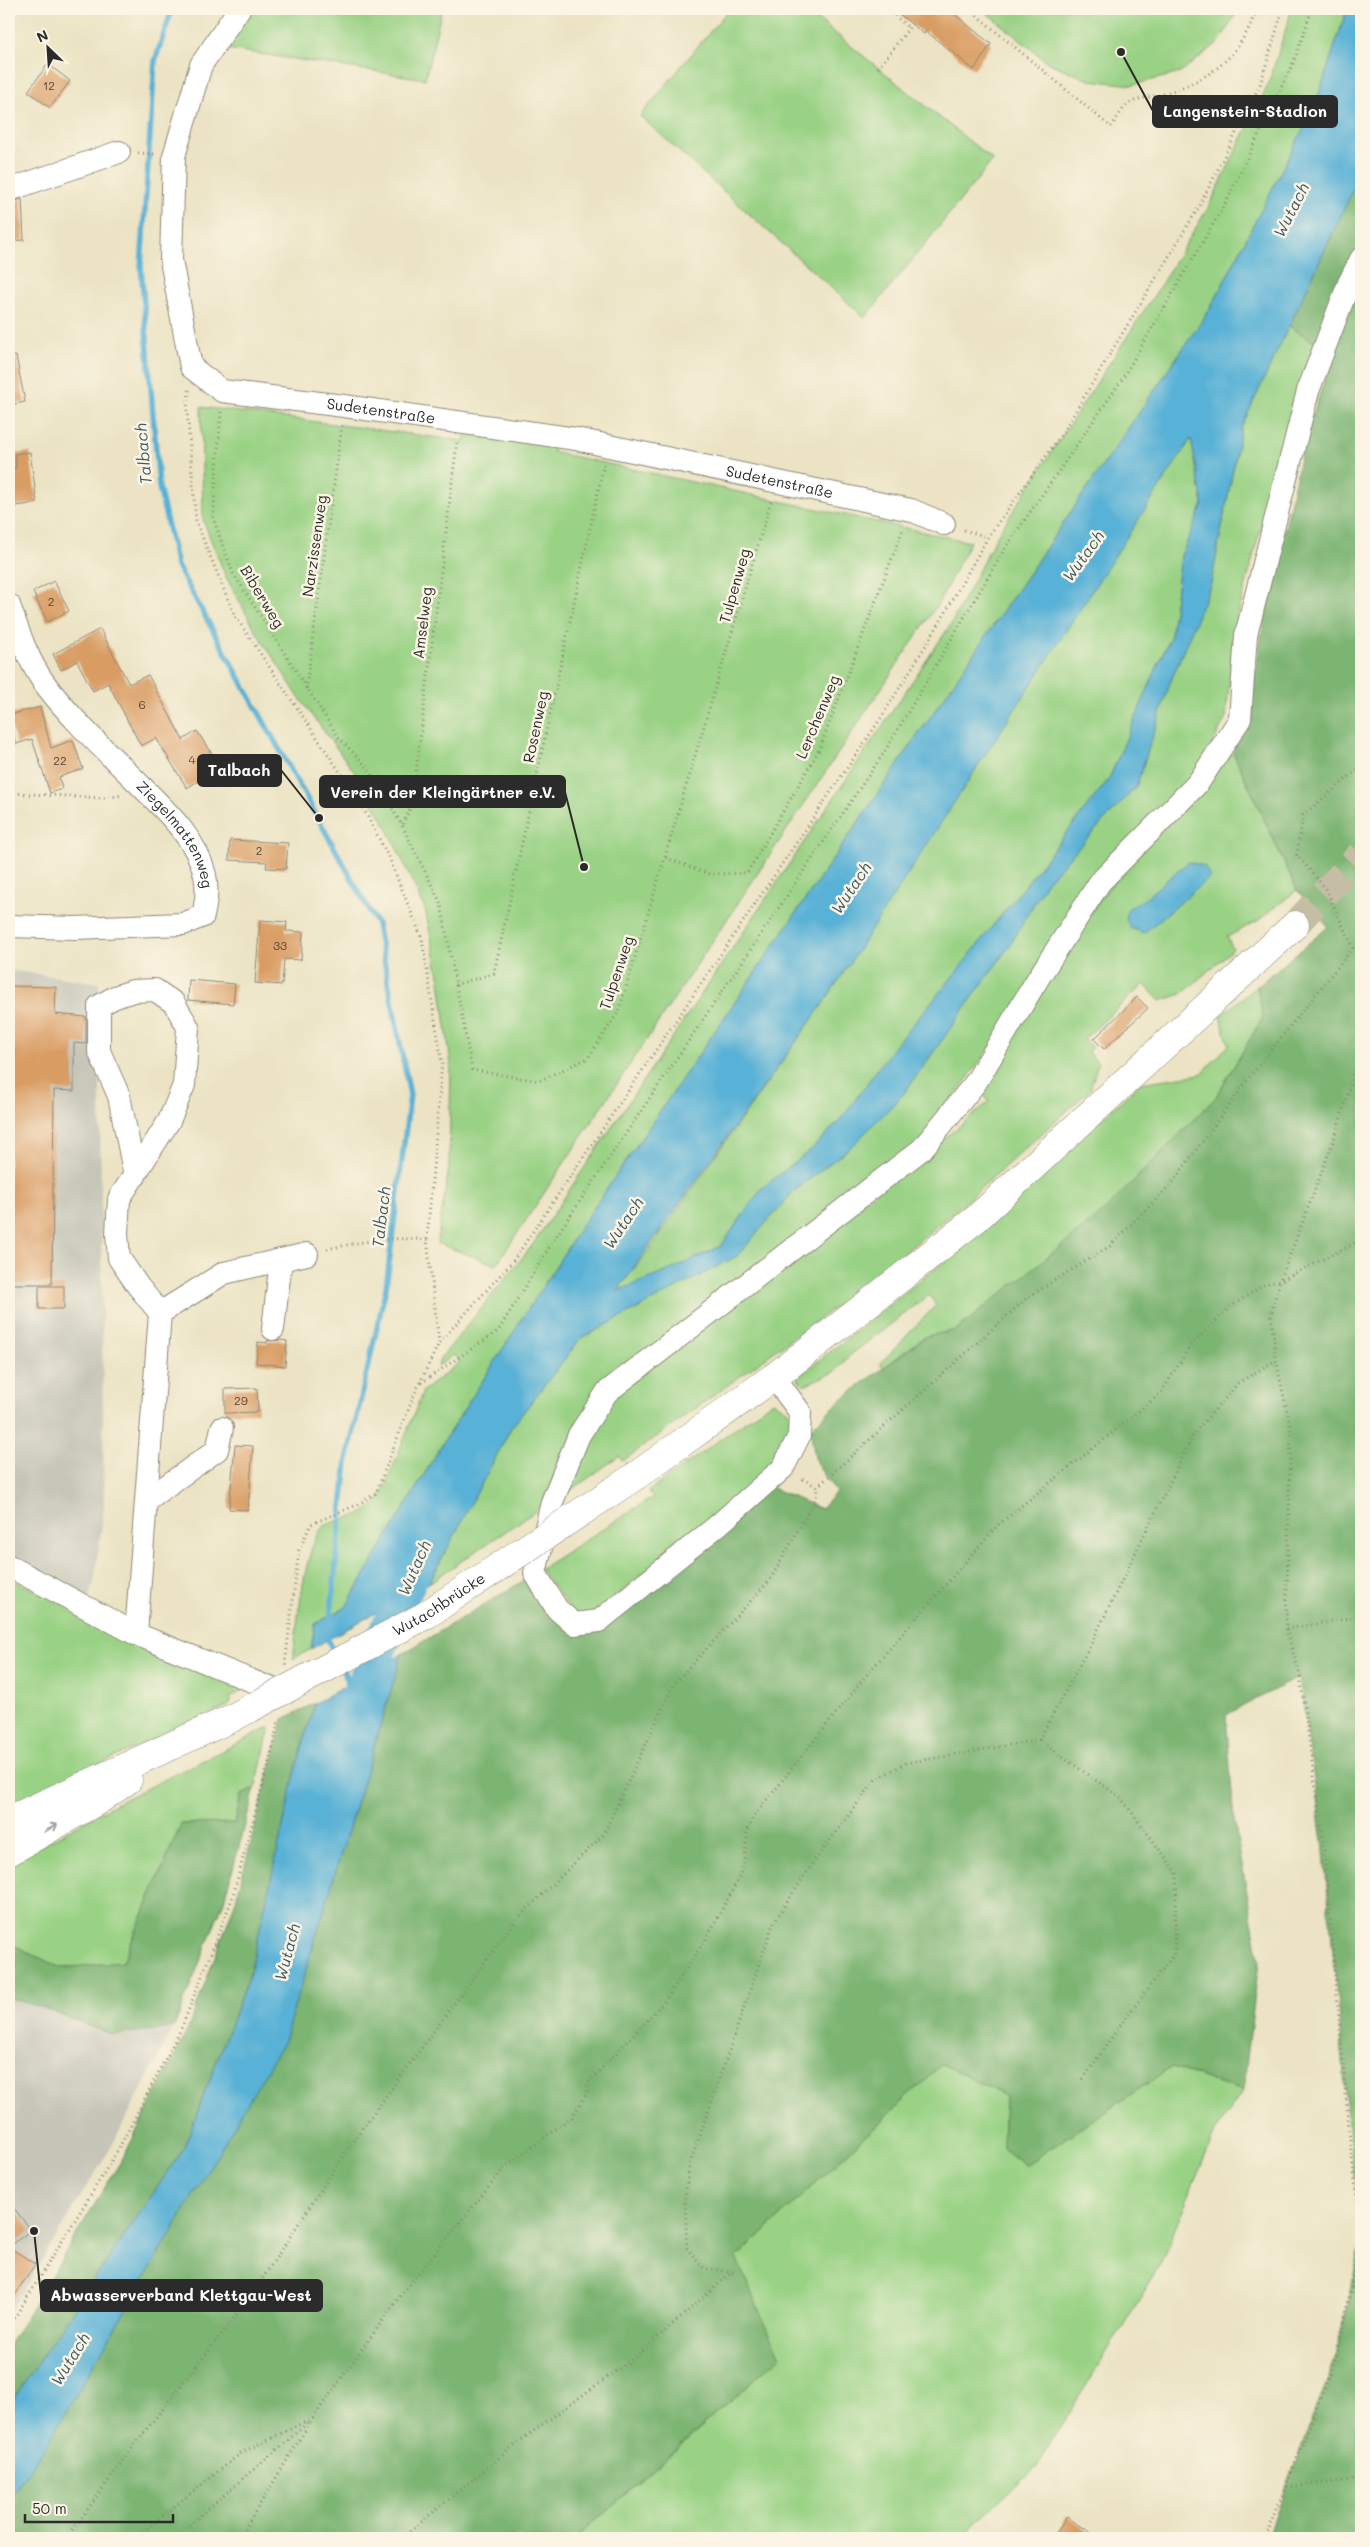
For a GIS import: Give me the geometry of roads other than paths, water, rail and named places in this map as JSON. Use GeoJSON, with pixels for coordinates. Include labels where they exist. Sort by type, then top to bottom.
{"type":"FeatureCollection","features":[{"type":"Feature","properties":{"kind":"highway","name":"Wutachbrücke"},"geometry":{"type":"LineString","coordinates":[[192,1737],[232,1718],[426,1615],[637,1475],[774,1377],[976,1219],[1295,925]]}},
{"type":"Feature","properties":{"kind":"highway"},"geometry":{"type":"LineString","coordinates":[[9,1820],[192,1737]]}},
{"type":"Feature","properties":{"kind":"highway"},"geometry":{"type":"LineString","coordinates":[[9,1852],[100,1800],[192,1737]]}},
{"type":"Feature","properties":{"kind":"street","name":"Sudetenstraße"},"geometry":{"type":"LineString","coordinates":[[240,9],[201,64],[174,156],[171,260],[191,367],[222,391],[459,422],[608,446],[910,510],[944,524]]}},
{"type":"Feature","properties":{"kind":"street"},"geometry":{"type":"LineString","coordinates":[[9,190],[119,152]]}},
{"type":"Feature","properties":{"kind":"street"},"geometry":{"type":"LineString","coordinates":[[774,1377],[800,1412],[799,1436],[783,1468],[717,1526],[599,1621],[574,1624],[557,1609],[535,1573],[552,1502],[558,1486],[579,1435],[606,1392],[922,1149],[976,1082],[1036,980],[1100,882],[1198,783],[1240,719],[1246,635],[1308,391],[1349,283],[1361,259]]}},
{"type":"Feature","properties":{"kind":"street","name":"Ziegelmattenweg"},"geometry":{"type":"LineString","coordinates":[[9,605],[30,658],[44,683],[161,805],[192,846],[205,874],[208,895],[203,916],[183,924],[75,928],[9,926]]}},
{"type":"Feature","properties":{"kind":"street"},"geometry":{"type":"LineString","coordinates":[[135,1176],[118,1096],[99,1051],[99,1006],[114,997],[133,991],[155,990],[174,1004],[188,1027],[184,1085],[170,1121],[149,1150],[135,1176],[119,1199],[117,1233],[120,1258],[138,1286],[160,1313],[148,1499],[136,1634]]}},
{"type":"Feature","properties":{"kind":"street"},"geometry":{"type":"LineString","coordinates":[[160,1313],[224,1273],[307,1254]]}},
{"type":"Feature","properties":{"kind":"street"},"geometry":{"type":"LineString","coordinates":[[273,1329],[281,1260]]}},
{"type":"Feature","properties":{"kind":"street"},"geometry":{"type":"LineString","coordinates":[[148,1499],[217,1450],[222,1428]]}},
{"type":"Feature","properties":{"kind":"street"},"geometry":{"type":"LineString","coordinates":[[9,1566],[136,1634],[282,1693]]}},
{"type":"Feature","properties":{"kind":"water"},"geometry":{"type":"Polygon","coordinates":[[[1347,9],[1361,9],[1361,173],[1241,428],[1211,583],[1170,683],[1136,787],[1047,881],[1010,945],[902,1096],[853,1145],[793,1192],[737,1256],[580,1339],[511,1428],[429,1583],[311,1649],[315,1624],[346,1607],[442,1444],[582,1225],[1210,309],[1315,106],[1347,9]],[[1191,439],[825,1001],[617,1291],[668,1271],[721,1246],[761,1189],[812,1149],[841,1119],[892,1049],[954,975],[1109,779],[1171,635],[1181,556],[1203,504],[1191,439]]]}},
{"type":"Feature","properties":{"kind":"water"},"geometry":{"type":"Polygon","coordinates":[[[1188,862],[1204,866],[1210,877],[1144,933],[1130,928],[1125,916],[1129,908],[1143,900],[1188,862]]]}},
{"type":"Feature","properties":{"kind":"water"},"geometry":{"type":"Polygon","coordinates":[[[402,1654],[284,2041],[44,2449],[9,2498],[9,2405],[184,2148],[250,1973],[296,1769],[315,1703],[402,1654]]]}},
{"type":"Feature","properties":{"kind":"waterway","name":"Talbach"},"geometry":{"type":"LineString","coordinates":[[172,9],[155,61],[141,267],[159,487],[177,566],[377,924],[410,1095],[386,1288],[347,1460],[330,1622]]}},
{"type":"Feature","properties":{"kind":"waterway","name":"Wutach"},"geometry":{"type":"LineString","coordinates":[[352,1718],[357,1699],[420,1556]]}},
{"type":"Feature","properties":{"kind":"waterway","name":"Talbach"},"geometry":{"type":"LineString","coordinates":[[329,1633],[328,1640],[336,1655]]}},
{"type":"Feature","properties":{"kind":"waterway","name":"Talbach"},"geometry":{"type":"LineString","coordinates":[[342,1668],[352,1689]]}},
{"type":"Feature","properties":{"kind":"tunnel"},"geometry":{"type":"LineString","coordinates":[[1295,925],[1361,854]]}},
{"type":"Feature","properties":{"kind":"place","name":"Langenstein-Stadion"},"geometry":{"type":"Point","coordinates":[1121,52]}},
{"type":"Feature","properties":{"kind":"place","name":"Talbach"},"geometry":{"type":"Point","coordinates":[319,818]}},
{"type":"Feature","properties":{"kind":"place","name":"Verein der Kleingärtner e.V."},"geometry":{"type":"Point","coordinates":[584,867]}},
{"type":"Feature","properties":{"kind":"place","name":"Abwasserverband Klettgau-West"},"geometry":{"type":"Point","coordinates":[34,2231]}}]}
